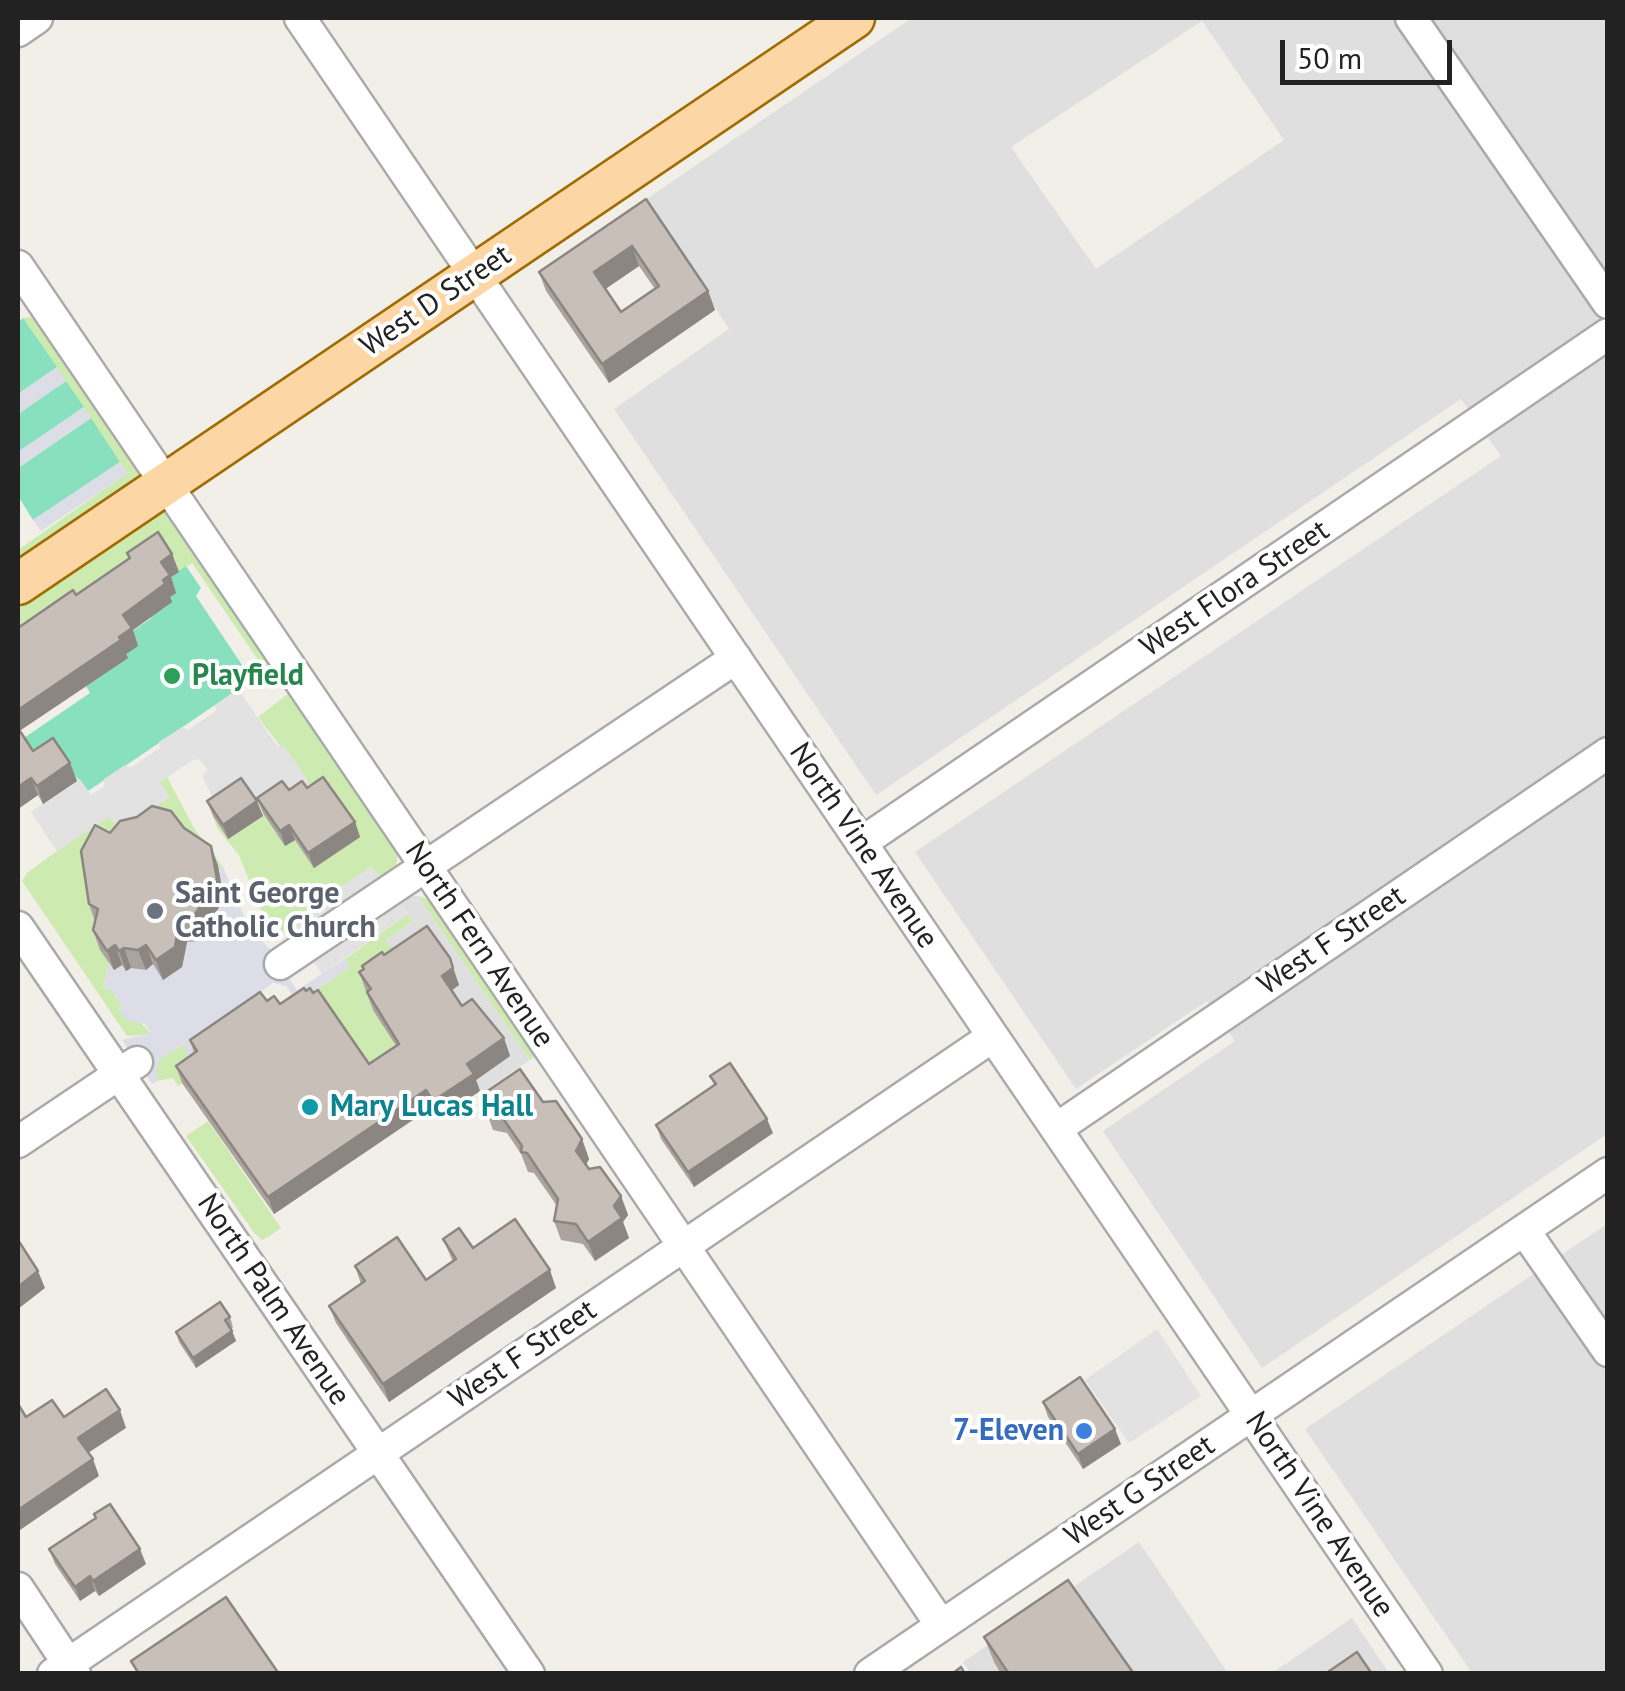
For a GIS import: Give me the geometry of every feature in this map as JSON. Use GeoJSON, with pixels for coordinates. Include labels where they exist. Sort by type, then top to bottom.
{"type":"FeatureCollection","features":[{"type":"Feature","properties":{"kind":"main road","name":"West D Street"},"geometry":{"type":"LineString","coordinates":[[18,584],[854,18]]}},
{"type":"Feature","properties":{"kind":"street"},"geometry":{"type":"LineString","coordinates":[[18,31],[36,18]]}},
{"type":"Feature","properties":{"kind":"street","name":"North Vine Avenue"},"geometry":{"type":"LineString","coordinates":[[300,18],[1427,1674]]}},
{"type":"Feature","properties":{"kind":"street"},"geometry":{"type":"LineString","coordinates":[[1411,18],[1608,304]]}},
{"type":"Feature","properties":{"kind":"street","name":"North Fern Avenue"},"geometry":{"type":"LineString","coordinates":[[18,266],[942,1625]]}},
{"type":"Feature","properties":{"kind":"street","name":"West Flora Street"},"geometry":{"type":"LineString","coordinates":[[862,843],[1608,334]]}},
{"type":"Feature","properties":{"kind":"street"},"geometry":{"type":"LineString","coordinates":[[280,964],[736,658]]}},
{"type":"Feature","properties":{"kind":"street","name":"West F Street"},"geometry":{"type":"LineString","coordinates":[[1056,1129],[1608,754]]}},
{"type":"Feature","properties":{"kind":"street","name":"North Palm Avenue"},"geometry":{"type":"LineString","coordinates":[[18,926],[128,1068],[377,1452],[528,1674]]}},
{"type":"Feature","properties":{"kind":"street","name":"West F Street"},"geometry":{"type":"LineString","coordinates":[[66,1670],[377,1452],[992,1036]]}},
{"type":"Feature","properties":{"kind":"street"},"geometry":{"type":"LineString","coordinates":[[18,1142],[128,1068]]}},
{"type":"Feature","properties":{"kind":"street","name":"West G Street"},"geometry":{"type":"LineString","coordinates":[[870,1674],[1608,1173]]}},
{"type":"Feature","properties":{"kind":"street"},"geometry":{"type":"LineString","coordinates":[[1524,1230],[1608,1351]]}},
{"type":"Feature","properties":{"kind":"street"},"geometry":{"type":"LineString","coordinates":[[18,1588],[66,1670]]}},
{"type":"Feature","properties":{"kind":"shaded area"},"geometry":{"type":"Polygon","coordinates":[[[912,18],[1607,18],[1607,1134],[1262,1368],[1103,1131],[1235,1041],[1207,1001],[1076,1089],[915,852],[1501,456],[1461,399],[876,795],[614,409],[729,329],[645,200],[912,18]],[[1202,21],[1011,147],[1096,269],[1284,140],[1202,21]]]}},
{"type":"Feature","properties":{"kind":"shaded area"},"geometry":{"type":"Polygon","coordinates":[[[57,367],[66,381],[18,414],[18,394],[57,367]]]}},
{"type":"Feature","properties":{"kind":"shaded area"},"geometry":{"type":"Polygon","coordinates":[[[84,407],[91,418],[18,468],[18,452],[84,407]]]}},
{"type":"Feature","properties":{"kind":"shaded area"},"geometry":{"type":"Polygon","coordinates":[[[120,462],[128,473],[41,531],[33,520],[120,462]]]}},
{"type":"Feature","properties":{"kind":"shaded area"},"geometry":{"type":"Polygon","coordinates":[[[238,689],[278,747],[284,745],[309,782],[261,814],[220,811],[202,776],[208,770],[199,759],[193,760],[160,782],[170,797],[120,832],[109,817],[57,851],[31,812],[80,779],[91,795],[104,787],[104,779],[160,748],[159,742],[182,727],[188,730],[216,711],[215,705],[238,689]]]}},
{"type":"Feature","properties":{"kind":"shaded area"},"geometry":{"type":"Polygon","coordinates":[[[223,867],[249,928],[270,949],[297,990],[345,959],[350,967],[314,991],[325,1007],[293,996],[286,986],[273,983],[195,1058],[187,1056],[184,1043],[158,1061],[157,1081],[152,1084],[122,1040],[151,1033],[145,1024],[126,1020],[111,989],[103,988],[109,963],[114,970],[122,965],[145,970],[187,942],[198,940],[224,899],[219,868],[223,867]]]}},
{"type":"Feature","properties":{"kind":"shaded area"},"geometry":{"type":"Polygon","coordinates":[[[370,867],[384,879],[408,914],[322,974],[304,948],[309,944],[292,920],[370,867]]]}},
{"type":"Feature","properties":{"kind":"shaded area"},"geometry":{"type":"Polygon","coordinates":[[[418,896],[530,1060],[481,1093],[421,1004],[386,940],[413,921],[399,902],[418,896]]]}},
{"type":"Feature","properties":{"kind":"shaded area"},"geometry":{"type":"Polygon","coordinates":[[[1607,1224],[1607,1673],[1472,1673],[1305,1429],[1607,1224]]]}},
{"type":"Feature","properties":{"kind":"shaded area"},"geometry":{"type":"Polygon","coordinates":[[[1157,1329],[1201,1396],[1129,1443],[1085,1380],[1157,1329]]]}},
{"type":"Feature","properties":{"kind":"shaded area"},"geometry":{"type":"Polygon","coordinates":[[[1139,1542],[1228,1673],[971,1674],[963,1662],[1139,1542]]]}},
{"type":"Feature","properties":{"kind":"shaded area"},"geometry":{"type":"Polygon","coordinates":[[[1352,1618],[1389,1673],[1271,1674],[1352,1618]]]}},
{"type":"Feature","properties":{"kind":"green space"},"geometry":{"type":"Polygon","coordinates":[[[35,317],[142,474],[18,563],[18,550],[127,473],[23,318],[35,317]]]}},
{"type":"Feature","properties":{"kind":"green space"},"geometry":{"type":"Polygon","coordinates":[[[23,318],[57,367],[18,394],[18,322],[23,318]]]}},
{"type":"Feature","properties":{"kind":"green space"},"geometry":{"type":"Polygon","coordinates":[[[66,381],[84,407],[18,452],[18,414],[66,381]]]}},
{"type":"Feature","properties":{"kind":"green space"},"geometry":{"type":"Polygon","coordinates":[[[91,418],[120,462],[33,520],[18,496],[18,468],[91,418]]]}},
{"type":"Feature","properties":{"kind":"green space"},"geometry":{"type":"Polygon","coordinates":[[[167,509],[270,663],[269,676],[192,563],[179,572],[164,550],[18,650],[18,607],[167,509]]]}},
{"type":"Feature","properties":{"kind":"green space","name":"Playfield"},"geometry":{"type":"Polygon","coordinates":[[[186,566],[201,588],[196,596],[252,680],[88,791],[59,756],[39,769],[18,742],[90,693],[86,686],[125,655],[130,633],[169,598],[167,579],[186,566]]]}},
{"type":"Feature","properties":{"kind":"green space"},"geometry":{"type":"Polygon","coordinates":[[[288,694],[398,854],[396,868],[381,879],[371,867],[293,921],[300,931],[294,935],[276,929],[260,908],[239,855],[217,828],[213,816],[247,792],[281,747],[258,717],[288,694]]]}},
{"type":"Feature","properties":{"kind":"green space"},"geometry":{"type":"Polygon","coordinates":[[[167,777],[194,828],[223,867],[88,870],[96,924],[109,963],[103,988],[111,989],[152,1034],[127,1036],[22,881],[57,851],[167,777]]]}},
{"type":"Feature","properties":{"kind":"green space"},"geometry":{"type":"Polygon","coordinates":[[[418,896],[433,901],[535,1054],[530,1060],[418,896]]]}},
{"type":"Feature","properties":{"kind":"green space"},"geometry":{"type":"Polygon","coordinates":[[[408,914],[413,921],[386,940],[426,1000],[431,1018],[393,1043],[415,1076],[375,1082],[314,991],[350,967],[345,959],[408,914]]]}},
{"type":"Feature","properties":{"kind":"green space"},"geometry":{"type":"Polygon","coordinates":[[[185,1043],[203,1069],[178,1086],[173,1078],[157,1081],[157,1061],[185,1043]]]}},
{"type":"Feature","properties":{"kind":"green space"},"geometry":{"type":"Polygon","coordinates":[[[208,1121],[281,1228],[262,1240],[186,1136],[208,1121]]]}},
{"type":"Feature","properties":{"kind":"building"},"geometry":{"type":"Polygon","coordinates":[[[646,199],[708,291],[602,364],[539,272],[646,199]],[[632,246],[594,272],[621,312],[659,286],[632,246]]]}},
{"type":"Feature","properties":{"kind":"building"},"geometry":{"type":"Polygon","coordinates":[[[158,532],[172,554],[161,562],[170,575],[163,580],[165,584],[123,615],[132,628],[119,637],[121,640],[18,710],[18,628],[73,590],[76,595],[130,558],[127,553],[158,532]]]}},
{"type":"Feature","properties":{"kind":"building"},"geometry":{"type":"Polygon","coordinates":[[[18,728],[33,751],[53,738],[70,763],[37,786],[31,778],[18,787],[18,728]]]}},
{"type":"Feature","properties":{"kind":"building"},"geometry":{"type":"Polygon","coordinates":[[[323,777],[355,822],[308,853],[289,825],[280,831],[257,798],[282,781],[289,790],[302,781],[307,788],[323,777]]]}},
{"type":"Feature","properties":{"kind":"building"},"geometry":{"type":"Polygon","coordinates":[[[241,778],[257,801],[223,825],[207,801],[241,778]]]}},
{"type":"Feature","properties":{"kind":"building","name":"Saint George Catholic Church"},"geometry":{"type":"Polygon","coordinates":[[[152,806],[171,811],[184,828],[211,846],[217,879],[191,921],[179,922],[175,947],[156,960],[146,945],[138,950],[119,951],[115,945],[107,951],[93,930],[98,909],[89,904],[81,851],[95,825],[110,833],[120,821],[137,817],[152,806]]]}},
{"type":"Feature","properties":{"kind":"building"},"geometry":{"type":"Polygon","coordinates":[[[427,926],[450,958],[453,968],[442,976],[462,1006],[472,999],[504,1038],[467,1064],[474,1074],[433,1101],[426,1090],[268,1197],[176,1066],[197,1051],[190,1040],[260,992],[267,1001],[274,996],[280,1004],[310,988],[313,993],[318,990],[369,1064],[399,1044],[359,972],[382,952],[384,955],[427,926]]]}},
{"type":"Feature","properties":{"kind":"building"},"geometry":{"type":"Polygon","coordinates":[[[730,1063],[767,1119],[688,1172],[656,1125],[716,1084],[710,1076],[730,1063]]]}},
{"type":"Feature","properties":{"kind":"building"},"geometry":{"type":"Polygon","coordinates":[[[520,1069],[543,1102],[556,1101],[582,1139],[576,1151],[589,1169],[600,1167],[621,1196],[614,1206],[622,1218],[588,1242],[576,1224],[554,1221],[558,1199],[527,1153],[521,1152],[522,1146],[500,1114],[486,1111],[486,1092],[520,1069]]]}},
{"type":"Feature","properties":{"kind":"building"},"geometry":{"type":"Polygon","coordinates":[[[515,1219],[550,1270],[383,1384],[329,1306],[365,1281],[355,1266],[397,1237],[426,1280],[456,1259],[443,1239],[459,1228],[473,1248],[515,1219]]]}},
{"type":"Feature","properties":{"kind":"building"},"geometry":{"type":"Polygon","coordinates":[[[18,1240],[38,1271],[18,1287],[18,1240]]]}},
{"type":"Feature","properties":{"kind":"building"},"geometry":{"type":"Polygon","coordinates":[[[220,1302],[230,1317],[225,1320],[232,1331],[193,1358],[176,1332],[220,1302]]]}},
{"type":"Feature","properties":{"kind":"building","name":"7-Eleven"},"geometry":{"type":"Polygon","coordinates":[[[1080,1377],[1115,1429],[1078,1454],[1043,1402],[1080,1377]]]}},
{"type":"Feature","properties":{"kind":"building"},"geometry":{"type":"Polygon","coordinates":[[[106,1389],[120,1410],[78,1438],[93,1459],[18,1510],[18,1404],[26,1417],[52,1400],[64,1417],[106,1389]]]}},
{"type":"Feature","properties":{"kind":"building"},"geometry":{"type":"Polygon","coordinates":[[[110,1504],[140,1549],[93,1581],[90,1576],[75,1587],[49,1549],[110,1504]]]}},
{"type":"Feature","properties":{"kind":"building"},"geometry":{"type":"Polygon","coordinates":[[[1068,1580],[1134,1674],[1009,1674],[984,1637],[1068,1580]]]}},
{"type":"Feature","properties":{"kind":"building"},"geometry":{"type":"Polygon","coordinates":[[[226,1597],[279,1674],[139,1674],[131,1661],[226,1597]]]}},
{"type":"Feature","properties":{"kind":"building"},"geometry":{"type":"Polygon","coordinates":[[[1357,1652],[1372,1674],[1325,1674],[1357,1652]]]}},
{"type":"Feature","properties":{"kind":"place","name":"Playfield"},"geometry":{"type":"Point","coordinates":[172,676]}},
{"type":"Feature","properties":{"kind":"place","name":"Saint George Catholic Church"},"geometry":{"type":"Point","coordinates":[155,911]}},
{"type":"Feature","properties":{"kind":"place","name":"Mary Lucas Hall"},"geometry":{"type":"Point","coordinates":[310,1107]}},
{"type":"Feature","properties":{"kind":"place","name":"7-Eleven"},"geometry":{"type":"Point","coordinates":[1084,1431]}}]}
